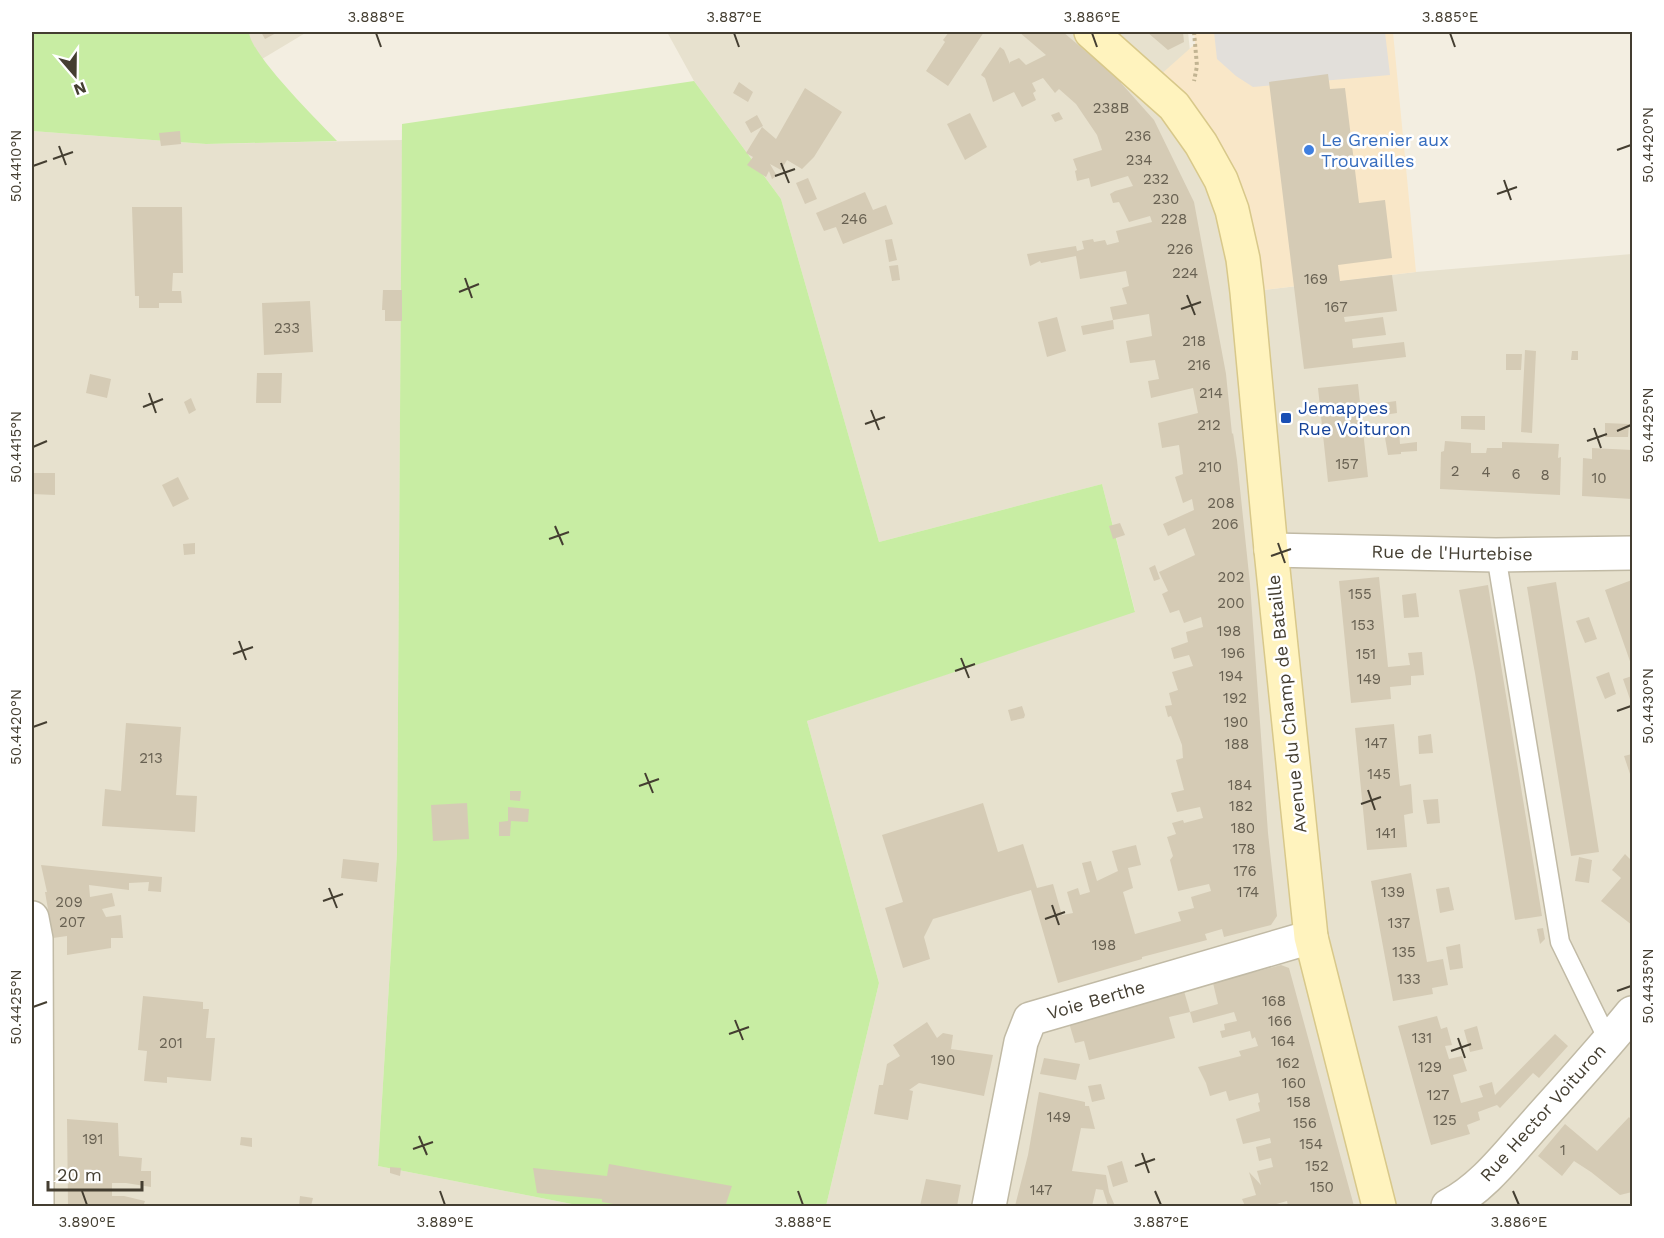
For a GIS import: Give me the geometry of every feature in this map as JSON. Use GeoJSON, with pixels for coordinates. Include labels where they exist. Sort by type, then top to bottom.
{"type":"FeatureCollection","features":[{"type":"Feature","properties":{"kind":"street","name":"Avenue du Champ de Bataille"},"geometry":{"type":"LineString","coordinates":[[1091,32],[1174,106],[1201,144],[1221,180],[1232,210],[1241,249],[1247,292],[1311,937],[1379,1206]]}},
{"type":"Feature","properties":{"kind":"street","name":"Rue de l'Hurtebise"},"geometry":{"type":"LineString","coordinates":[[1271,550],[1496,555],[1632,553]]}},
{"type":"Feature","properties":{"kind":"street"},"geometry":{"type":"LineString","coordinates":[[32,918],[36,939],[37,1206]]}},
{"type":"Feature","properties":{"kind":"street","name":"Voie Berthe"},"geometry":{"type":"LineString","coordinates":[[989,1206],[1021,1042],[1030,1019],[1311,937]]}},
{"type":"Feature","properties":{"kind":"street","name":"Rue Hector Voituron"},"geometry":{"type":"LineString","coordinates":[[1448,1206],[1462,1199],[1486,1178],[1609,1042],[1632,1013]]}},
{"type":"Feature","properties":{"kind":"lane"},"geometry":{"type":"LineString","coordinates":[[1496,555],[1560,942],[1609,1042]]}},
{"type":"Feature","properties":{"kind":"path"},"geometry":{"type":"LineString","coordinates":[[1174,106],[1190,90],[1196,78],[1194,32]]}},
{"type":"Feature","properties":{"kind":"shaded area"},"geometry":{"type":"Polygon","coordinates":[[[249,32],[307,32],[262,59],[249,38],[249,32]]]}},
{"type":"Feature","properties":{"kind":"shaded area"},"geometry":{"type":"Polygon","coordinates":[[[667,32],[1188,32],[1190,51],[1174,106],[1247,292],[1416,272],[1632,254],[1632,1206],[826,1206],[879,983],[807,721],[1135,611],[1102,484],[879,542],[781,199],[694,81],[667,32]]]}},
{"type":"Feature","properties":{"kind":"shaded area"},"geometry":{"type":"Polygon","coordinates":[[[1194,32],[1393,32],[1416,272],[1247,292],[1232,210],[1150,84],[1195,44],[1194,32]]]}},
{"type":"Feature","properties":{"kind":"shaded area"},"geometry":{"type":"Polygon","coordinates":[[[1214,32],[1385,32],[1390,75],[1253,87],[1217,59],[1214,32]]]}},
{"type":"Feature","properties":{"kind":"shaded area"},"geometry":{"type":"Polygon","coordinates":[[[32,131],[206,144],[402,140],[397,852],[378,1166],[582,1206],[32,1206],[32,131]]]}},
{"type":"Feature","properties":{"kind":"green space"},"geometry":{"type":"Polygon","coordinates":[[[32,32],[249,32],[260,56],[272,71],[337,141],[206,144],[32,131],[32,32]]]}},
{"type":"Feature","properties":{"kind":"green space"},"geometry":{"type":"Polygon","coordinates":[[[694,81],[781,199],[879,542],[1102,484],[1135,612],[807,721],[879,983],[826,1206],[582,1206],[378,1166],[397,852],[402,124],[694,81]]]}},
{"type":"Feature","properties":{"kind":"building"},"geometry":{"type":"Polygon","coordinates":[[[261,32],[278,32],[265,39],[261,32]]]}},
{"type":"Feature","properties":{"kind":"building"},"geometry":{"type":"Polygon","coordinates":[[[949,32],[984,32],[948,86],[926,71],[949,32]]]}},
{"type":"Feature","properties":{"kind":"building"},"geometry":{"type":"Polygon","coordinates":[[[1019,32],[1063,32],[1122,82],[1154,120],[1194,202],[1226,374],[1237,460],[1250,584],[1268,833],[1277,916],[1271,925],[1224,937],[1222,929],[1205,934],[1207,940],[1058,983],[1031,890],[933,919],[924,937],[930,959],[903,968],[885,908],[903,902],[882,835],[983,803],[998,852],[1023,844],[1037,888],[1053,884],[1062,915],[1073,913],[1067,892],[1078,888],[1080,895],[1090,892],[1082,863],[1091,861],[1097,881],[1118,871],[1112,851],[1136,845],[1141,865],[1128,868],[1133,888],[1123,892],[1135,934],[1181,921],[1178,912],[1194,908],[1191,897],[1211,891],[1209,884],[1178,891],[1170,860],[1173,856],[1167,837],[1176,834],[1172,823],[1183,820],[1184,823],[1203,818],[1200,807],[1177,812],[1171,793],[1184,790],[1176,760],[1183,758],[1182,745],[1165,706],[1172,705],[1169,693],[1178,690],[1172,672],[1193,666],[1189,655],[1174,659],[1171,648],[1188,642],[1186,632],[1203,627],[1201,617],[1184,623],[1179,610],[1170,613],[1162,594],[1168,591],[1159,572],[1195,555],[1185,528],[1168,536],[1163,524],[1194,510],[1192,499],[1183,503],[1175,477],[1183,474],[1179,445],[1162,448],[1158,423],[1198,413],[1193,388],[1151,398],[1148,381],[1159,379],[1155,360],[1130,363],[1126,341],[1152,336],[1149,314],[1113,320],[1110,307],[1127,304],[1122,288],[1129,286],[1126,271],[1080,279],[1076,256],[1041,263],[1040,261],[1030,266],[1027,254],[1076,246],[1077,251],[1084,249],[1082,241],[1093,239],[1094,242],[1105,240],[1107,245],[1119,242],[1116,231],[1152,222],[1150,216],[1129,222],[1119,202],[1113,203],[1110,194],[1133,186],[1128,176],[1091,187],[1089,178],[1077,181],[1075,171],[1077,170],[1073,159],[1102,150],[1097,135],[1076,104],[1059,89],[1055,93],[1043,78],[1032,83],[1036,91],[1033,93],[1036,100],[1022,107],[1014,92],[993,102],[985,78],[981,75],[1000,47],[1004,50],[1010,64],[1019,58],[1026,65],[1046,55],[1019,32]]]}},
{"type":"Feature","properties":{"kind":"building"},"geometry":{"type":"Polygon","coordinates":[[[1147,32],[1183,32],[1184,42],[1168,50],[1147,32]]]}},
{"type":"Feature","properties":{"kind":"building"},"geometry":{"type":"Polygon","coordinates":[[[1328,74],[1330,89],[1345,88],[1359,203],[1385,200],[1392,258],[1338,265],[1340,281],[1392,275],[1397,311],[1344,317],[1345,322],[1383,317],[1386,335],[1352,339],[1353,348],[1404,342],[1406,357],[1304,369],[1269,82],[1328,74]]]}},
{"type":"Feature","properties":{"kind":"building"},"geometry":{"type":"Polygon","coordinates":[[[739,82],[753,92],[748,102],[733,93],[739,82]]]}},
{"type":"Feature","properties":{"kind":"building"},"geometry":{"type":"Polygon","coordinates":[[[805,88],[842,112],[814,157],[802,169],[787,160],[781,170],[770,164],[777,176],[772,179],[769,171],[766,177],[747,165],[753,157],[746,153],[762,127],[776,139],[805,88]]]}},
{"type":"Feature","properties":{"kind":"building"},"geometry":{"type":"Polygon","coordinates":[[[1059,112],[1063,119],[1055,122],[1051,115],[1059,112]]]}},
{"type":"Feature","properties":{"kind":"building"},"geometry":{"type":"Polygon","coordinates":[[[970,113],[987,147],[965,160],[947,124],[970,113]]]}},
{"type":"Feature","properties":{"kind":"building"},"geometry":{"type":"Polygon","coordinates":[[[757,115],[763,126],[751,133],[745,122],[757,115]]]}},
{"type":"Feature","properties":{"kind":"building"},"geometry":{"type":"Polygon","coordinates":[[[180,131],[181,144],[161,146],[159,133],[180,131]]]}},
{"type":"Feature","properties":{"kind":"building"},"geometry":{"type":"Polygon","coordinates":[[[808,178],[817,199],[805,204],[796,183],[808,178]]]}},
{"type":"Feature","properties":{"kind":"building"},"geometry":{"type":"Polygon","coordinates":[[[865,192],[873,210],[886,205],[893,224],[843,244],[836,227],[824,231],[816,213],[865,192]]]}},
{"type":"Feature","properties":{"kind":"building"},"geometry":{"type":"Polygon","coordinates":[[[132,207],[182,207],[183,273],[173,273],[172,291],[181,291],[182,303],[159,303],[159,308],[139,308],[139,296],[135,296],[132,207]]]}},
{"type":"Feature","properties":{"kind":"building"},"geometry":{"type":"Polygon","coordinates":[[[892,239],[897,260],[889,262],[885,240],[892,239]]]}},
{"type":"Feature","properties":{"kind":"building"},"geometry":{"type":"Polygon","coordinates":[[[898,265],[900,280],[892,281],[889,266],[898,265]]]}},
{"type":"Feature","properties":{"kind":"building"},"geometry":{"type":"Polygon","coordinates":[[[383,290],[402,290],[402,321],[385,321],[385,310],[382,310],[383,290]]]}},
{"type":"Feature","properties":{"kind":"building"},"geometry":{"type":"Polygon","coordinates":[[[310,301],[313,352],[264,355],[262,303],[310,301]]]}},
{"type":"Feature","properties":{"kind":"building"},"geometry":{"type":"Polygon","coordinates":[[[1057,317],[1066,351],[1047,357],[1038,322],[1057,317]]]}},
{"type":"Feature","properties":{"kind":"building"},"geometry":{"type":"Polygon","coordinates":[[[1113,320],[1114,329],[1083,335],[1081,326],[1113,320]]]}},
{"type":"Feature","properties":{"kind":"building"},"geometry":{"type":"Polygon","coordinates":[[[1525,350],[1536,351],[1532,433],[1521,432],[1525,350]]]}},
{"type":"Feature","properties":{"kind":"building"},"geometry":{"type":"Polygon","coordinates":[[[1572,351],[1578,351],[1578,360],[1571,360],[1572,351]]]}},
{"type":"Feature","properties":{"kind":"building"},"geometry":{"type":"Polygon","coordinates":[[[1506,354],[1522,354],[1521,370],[1506,370],[1506,354]]]}},
{"type":"Feature","properties":{"kind":"building"},"geometry":{"type":"Polygon","coordinates":[[[257,373],[282,373],[281,403],[256,403],[257,373]]]}},
{"type":"Feature","properties":{"kind":"building"},"geometry":{"type":"Polygon","coordinates":[[[90,374],[111,379],[107,398],[86,393],[90,374]]]}},
{"type":"Feature","properties":{"kind":"building"},"geometry":{"type":"Polygon","coordinates":[[[1358,384],[1368,477],[1328,482],[1318,388],[1358,384]]]}},
{"type":"Feature","properties":{"kind":"building"},"geometry":{"type":"Polygon","coordinates":[[[191,398],[196,410],[189,414],[184,402],[191,398]]]}},
{"type":"Feature","properties":{"kind":"building"},"geometry":{"type":"Polygon","coordinates":[[[1396,401],[1397,413],[1384,415],[1382,403],[1396,401]]]}},
{"type":"Feature","properties":{"kind":"building"},"geometry":{"type":"Polygon","coordinates":[[[1461,416],[1485,416],[1485,430],[1461,429],[1461,416]]]}},
{"type":"Feature","properties":{"kind":"building"},"geometry":{"type":"Polygon","coordinates":[[[1605,423],[1629,424],[1628,437],[1605,437],[1605,423]]]}},
{"type":"Feature","properties":{"kind":"building"},"geometry":{"type":"Polygon","coordinates":[[[1399,430],[1400,444],[1417,442],[1417,451],[1388,455],[1384,432],[1399,430]]]}},
{"type":"Feature","properties":{"kind":"building"},"geometry":{"type":"Polygon","coordinates":[[[1445,441],[1471,443],[1471,453],[1486,453],[1487,448],[1502,448],[1502,442],[1559,444],[1560,495],[1440,489],[1441,452],[1444,451],[1445,441]]]}},
{"type":"Feature","properties":{"kind":"building"},"geometry":{"type":"Polygon","coordinates":[[[1592,448],[1632,450],[1632,499],[1582,496],[1583,458],[1592,459],[1592,448]]]}},
{"type":"Feature","properties":{"kind":"building"},"geometry":{"type":"Polygon","coordinates":[[[32,473],[55,473],[55,495],[32,494],[32,473]]]}},
{"type":"Feature","properties":{"kind":"building"},"geometry":{"type":"Polygon","coordinates":[[[178,477],[189,499],[173,507],[162,485],[178,477]]]}},
{"type":"Feature","properties":{"kind":"building"},"geometry":{"type":"Polygon","coordinates":[[[1120,523],[1125,535],[1113,539],[1109,526],[1120,523]]]}},
{"type":"Feature","properties":{"kind":"building"},"geometry":{"type":"Polygon","coordinates":[[[195,543],[195,554],[184,555],[183,544],[195,543]]]}},
{"type":"Feature","properties":{"kind":"building"},"geometry":{"type":"Polygon","coordinates":[[[1155,565],[1160,579],[1154,581],[1149,568],[1155,565]]]}},
{"type":"Feature","properties":{"kind":"building"},"geometry":{"type":"Polygon","coordinates":[[[1379,577],[1388,667],[1410,665],[1408,653],[1422,652],[1424,675],[1411,676],[1411,685],[1390,687],[1391,699],[1351,703],[1339,581],[1379,577]]]}},
{"type":"Feature","properties":{"kind":"building"},"geometry":{"type":"Polygon","coordinates":[[[1632,580],[1632,667],[1605,590],[1632,580]]]}},
{"type":"Feature","properties":{"kind":"building"},"geometry":{"type":"Polygon","coordinates":[[[1556,582],[1599,852],[1571,856],[1527,587],[1556,582]]]}},
{"type":"Feature","properties":{"kind":"building"},"geometry":{"type":"Polygon","coordinates":[[[1488,585],[1542,916],[1515,920],[1475,673],[1459,590],[1488,585]]]}},
{"type":"Feature","properties":{"kind":"building"},"geometry":{"type":"Polygon","coordinates":[[[1416,593],[1419,617],[1404,618],[1402,595],[1416,593]]]}},
{"type":"Feature","properties":{"kind":"building"},"geometry":{"type":"Polygon","coordinates":[[[1589,617],[1597,639],[1585,643],[1576,621],[1589,617]]]}},
{"type":"Feature","properties":{"kind":"building"},"geometry":{"type":"Polygon","coordinates":[[[1609,672],[1616,694],[1605,699],[1596,677],[1609,672]]]}},
{"type":"Feature","properties":{"kind":"building"},"geometry":{"type":"Polygon","coordinates":[[[1632,676],[1632,705],[1623,679],[1632,676]]]}},
{"type":"Feature","properties":{"kind":"building"},"geometry":{"type":"Polygon","coordinates":[[[1022,706],[1024,718],[1011,721],[1008,710],[1022,706]]]}},
{"type":"Feature","properties":{"kind":"building"},"geometry":{"type":"Polygon","coordinates":[[[126,723],[181,727],[176,795],[197,796],[195,832],[102,826],[105,789],[121,791],[126,723]]]}},
{"type":"Feature","properties":{"kind":"building"},"geometry":{"type":"Polygon","coordinates":[[[1394,724],[1400,786],[1411,784],[1413,813],[1404,815],[1407,847],[1367,850],[1355,728],[1394,724]]]}},
{"type":"Feature","properties":{"kind":"building"},"geometry":{"type":"Polygon","coordinates":[[[1431,734],[1433,753],[1419,754],[1418,736],[1431,734]]]}},
{"type":"Feature","properties":{"kind":"building"},"geometry":{"type":"Polygon","coordinates":[[[1632,754],[1632,780],[1624,756],[1632,754]]]}},
{"type":"Feature","properties":{"kind":"building"},"geometry":{"type":"Polygon","coordinates":[[[510,791],[521,791],[520,801],[510,800],[510,791]]]}},
{"type":"Feature","properties":{"kind":"building"},"geometry":{"type":"Polygon","coordinates":[[[1438,799],[1440,823],[1427,824],[1423,800],[1438,799]]]}},
{"type":"Feature","properties":{"kind":"building"},"geometry":{"type":"Polygon","coordinates":[[[467,803],[469,839],[433,841],[431,805],[467,803]]]}},
{"type":"Feature","properties":{"kind":"building"},"geometry":{"type":"Polygon","coordinates":[[[508,807],[529,809],[528,822],[511,821],[510,836],[499,836],[499,822],[508,821],[508,807]]]}},
{"type":"Feature","properties":{"kind":"building"},"geometry":{"type":"Polygon","coordinates":[[[1625,854],[1632,861],[1632,925],[1601,901],[1621,878],[1612,870],[1625,854]]]}},
{"type":"Feature","properties":{"kind":"building"},"geometry":{"type":"Polygon","coordinates":[[[1579,857],[1592,860],[1589,883],[1575,881],[1579,857]]]}},
{"type":"Feature","properties":{"kind":"building"},"geometry":{"type":"Polygon","coordinates":[[[343,859],[379,863],[377,882],[341,878],[343,859]]]}},
{"type":"Feature","properties":{"kind":"building"},"geometry":{"type":"Polygon","coordinates":[[[41,865],[162,877],[161,892],[148,891],[149,882],[129,883],[129,890],[89,885],[90,897],[112,893],[115,906],[102,909],[106,917],[121,915],[123,938],[111,938],[111,948],[67,955],[67,936],[53,938],[41,865]]]}},
{"type":"Feature","properties":{"kind":"building"},"geometry":{"type":"Polygon","coordinates":[[[1411,873],[1427,962],[1443,959],[1448,985],[1432,988],[1433,994],[1393,1001],[1371,881],[1411,873]]]}},
{"type":"Feature","properties":{"kind":"building"},"geometry":{"type":"Polygon","coordinates":[[[1449,887],[1454,910],[1440,913],[1436,889],[1449,887]]]}},
{"type":"Feature","properties":{"kind":"building"},"geometry":{"type":"Polygon","coordinates":[[[1543,928],[1545,939],[1540,944],[1537,929],[1543,928]]]}},
{"type":"Feature","properties":{"kind":"building"},"geometry":{"type":"Polygon","coordinates":[[[1460,944],[1463,968],[1450,970],[1446,947],[1460,944]]]}},
{"type":"Feature","properties":{"kind":"building"},"geometry":{"type":"Polygon","coordinates":[[[1281,965],[1289,968],[1354,1206],[1288,1206],[1287,1201],[1269,1206],[1245,1206],[1242,1199],[1256,1195],[1249,1172],[1261,1185],[1257,1171],[1273,1167],[1271,1158],[1259,1161],[1256,1147],[1271,1143],[1270,1138],[1243,1144],[1236,1119],[1260,1111],[1258,1093],[1229,1101],[1226,1091],[1210,1096],[1198,1067],[1241,1056],[1239,1051],[1258,1046],[1255,1037],[1252,1039],[1250,1031],[1222,1038],[1220,1031],[1225,1030],[1224,1024],[1237,1021],[1234,1012],[1193,1023],[1190,1012],[1218,1004],[1213,983],[1281,965]]]}},
{"type":"Feature","properties":{"kind":"building"},"geometry":{"type":"Polygon","coordinates":[[[1184,991],[1190,1012],[1169,1017],[1175,1038],[1089,1060],[1084,1041],[1075,1043],[1069,1023],[1184,991]]]}},
{"type":"Feature","properties":{"kind":"building"},"geometry":{"type":"Polygon","coordinates":[[[143,996],[203,1002],[203,1009],[209,1009],[206,1038],[215,1038],[211,1081],[167,1077],[167,1083],[144,1081],[147,1051],[138,1050],[143,996]]]}},
{"type":"Feature","properties":{"kind":"building"},"geometry":{"type":"Polygon","coordinates":[[[1437,1016],[1441,1029],[1447,1027],[1452,1045],[1445,1046],[1449,1059],[1462,1056],[1467,1071],[1453,1075],[1461,1103],[1483,1097],[1479,1086],[1492,1082],[1495,1095],[1555,1034],[1568,1046],[1539,1078],[1533,1073],[1500,1108],[1497,1105],[1478,1112],[1480,1120],[1467,1125],[1470,1134],[1431,1145],[1398,1026],[1437,1016]]]}},
{"type":"Feature","properties":{"kind":"building"},"geometry":{"type":"Polygon","coordinates":[[[927,1022],[937,1038],[943,1033],[953,1035],[951,1049],[993,1055],[984,1096],[919,1083],[909,1090],[913,1091],[908,1120],[874,1114],[879,1085],[883,1085],[887,1064],[900,1056],[893,1045],[927,1022]]]}},
{"type":"Feature","properties":{"kind":"building"},"geometry":{"type":"Polygon","coordinates":[[[1477,1026],[1483,1049],[1470,1052],[1464,1030],[1477,1026]]]}},
{"type":"Feature","properties":{"kind":"building"},"geometry":{"type":"Polygon","coordinates":[[[1044,1058],[1080,1064],[1076,1080],[1040,1074],[1044,1058]]]}},
{"type":"Feature","properties":{"kind":"building"},"geometry":{"type":"Polygon","coordinates":[[[1101,1084],[1105,1099],[1092,1102],[1088,1086],[1101,1084]]]}},
{"type":"Feature","properties":{"kind":"building"},"geometry":{"type":"Polygon","coordinates":[[[1039,1092],[1085,1102],[1085,1106],[1089,1106],[1095,1129],[1081,1128],[1072,1171],[1106,1175],[1109,1192],[1115,1206],[1108,1206],[1103,1190],[1096,1189],[1092,1206],[1015,1206],[1028,1155],[1039,1092]]]}},
{"type":"Feature","properties":{"kind":"building"},"geometry":{"type":"Polygon","coordinates":[[[1629,1117],[1632,1121],[1632,1192],[1620,1195],[1574,1161],[1562,1176],[1538,1156],[1565,1124],[1597,1151],[1629,1117]]]}},
{"type":"Feature","properties":{"kind":"building"},"geometry":{"type":"Polygon","coordinates":[[[67,1119],[118,1123],[119,1156],[142,1158],[141,1171],[151,1171],[151,1187],[112,1183],[112,1196],[124,1196],[145,1201],[144,1204],[157,1206],[68,1206],[67,1119]]]}},
{"type":"Feature","properties":{"kind":"building"},"geometry":{"type":"Polygon","coordinates":[[[241,1137],[252,1138],[252,1147],[240,1145],[241,1137]]]}},
{"type":"Feature","properties":{"kind":"building"},"geometry":{"type":"Polygon","coordinates":[[[1122,1161],[1128,1182],[1113,1187],[1107,1166],[1122,1161]]]}},
{"type":"Feature","properties":{"kind":"building"},"geometry":{"type":"Polygon","coordinates":[[[609,1164],[732,1186],[726,1204],[732,1206],[625,1206],[602,1202],[602,1199],[537,1193],[533,1168],[607,1176],[609,1164]]]}},
{"type":"Feature","properties":{"kind":"building"},"geometry":{"type":"Polygon","coordinates":[[[390,1167],[401,1168],[400,1176],[390,1173],[390,1167]]]}},
{"type":"Feature","properties":{"kind":"building"},"geometry":{"type":"Polygon","coordinates":[[[926,1179],[961,1185],[957,1206],[920,1206],[926,1179]]]}},
{"type":"Feature","properties":{"kind":"building"},"geometry":{"type":"Polygon","coordinates":[[[300,1196],[313,1198],[311,1206],[299,1206],[300,1196]]]}},
{"type":"Feature","properties":{"kind":"place","name":"Le Grenier aux Trouvailles"},"geometry":{"type":"Point","coordinates":[1309,150]}},
{"type":"Feature","properties":{"kind":"place","name":"Jemappes Rue Voituron"},"geometry":{"type":"Point","coordinates":[1286,418]}}]}
